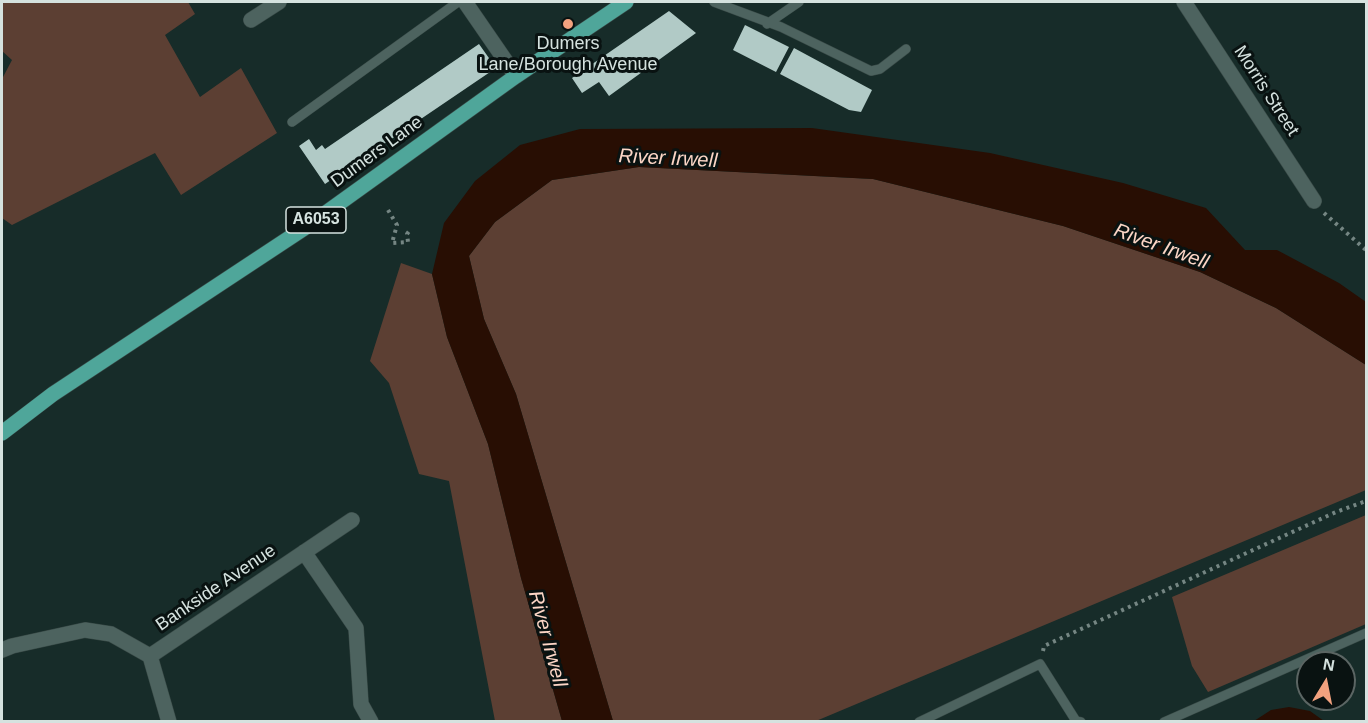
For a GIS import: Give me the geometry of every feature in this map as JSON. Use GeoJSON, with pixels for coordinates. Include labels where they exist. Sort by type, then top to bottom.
{"type":"FeatureCollection","features":[{"type":"Feature","properties":{"kind":"main road","name":"Dumers Lane"},"geometry":{"type":"LineString","coordinates":[[2,433],[53,394],[309,225],[516,76],[626,2]]}},
{"type":"Feature","properties":{"kind":"street"},"geometry":{"type":"LineString","coordinates":[[251,20],[279,2]]}},
{"type":"Feature","properties":{"kind":"street"},"geometry":{"type":"LineString","coordinates":[[465,2],[516,76]]}},
{"type":"Feature","properties":{"kind":"street","name":"Morris Street"},"geometry":{"type":"LineString","coordinates":[[1184,2],[1314,201]]}},
{"type":"Feature","properties":{"kind":"street","name":"Bankside Avenue"},"geometry":{"type":"LineString","coordinates":[[150,656],[352,520]]}},
{"type":"Feature","properties":{"kind":"street","name":"Bankside Avenue"},"geometry":{"type":"LineString","coordinates":[[304,552],[356,628],[361,704],[371,722]]}},
{"type":"Feature","properties":{"kind":"street"},"geometry":{"type":"LineString","coordinates":[[2,650],[85,630],[111,634],[150,656],[169,722]]}},
{"type":"Feature","properties":{"kind":"lane"},"geometry":{"type":"LineString","coordinates":[[292,122],[458,2]]}},
{"type":"Feature","properties":{"kind":"lane"},"geometry":{"type":"LineString","coordinates":[[714,2],[767,24],[781,27],[871,71],[880,69],[906,49]]}},
{"type":"Feature","properties":{"kind":"lane"},"geometry":{"type":"LineString","coordinates":[[767,24],[799,2]]}},
{"type":"Feature","properties":{"kind":"lane"},"geometry":{"type":"LineString","coordinates":[[1164,722],[1366,633]]}},
{"type":"Feature","properties":{"kind":"lane"},"geometry":{"type":"LineString","coordinates":[[919,722],[1040,664],[1076,721],[1081,722]]}},
{"type":"Feature","properties":{"kind":"path"},"geometry":{"type":"LineString","coordinates":[[1314,201],[1328,219],[1366,250]]}},
{"type":"Feature","properties":{"kind":"path"},"geometry":{"type":"LineString","coordinates":[[388,210],[397,225],[392,243],[408,242],[406,234],[410,230]]}},
{"type":"Feature","properties":{"kind":"path"},"geometry":{"type":"LineString","coordinates":[[1040,664],[1044,646],[1336,512],[1366,501]]}},
{"type":"Feature","properties":{"kind":"shaded area"},"geometry":{"type":"Polygon","coordinates":[[[2,2],[188,2],[195,14],[165,35],[200,97],[241,68],[277,133],[181,195],[155,153],[12,225],[2,218],[2,79],[12,60],[2,51],[2,2]]]}},
{"type":"Feature","properties":{"kind":"shaded area"},"geometry":{"type":"Polygon","coordinates":[[[639,167],[873,179],[1063,226],[1200,272],[1276,308],[1366,365],[1366,490],[816,721],[613,721],[516,394],[484,319],[469,256],[495,222],[552,180],[639,167]]]}},
{"type":"Feature","properties":{"kind":"shaded area"},"geometry":{"type":"Polygon","coordinates":[[[401,263],[432,274],[447,337],[488,444],[521,578],[562,721],[495,721],[449,481],[419,474],[389,383],[370,361],[401,263]]]}},
{"type":"Feature","properties":{"kind":"shaded area"},"geometry":{"type":"Polygon","coordinates":[[[1366,515],[1366,624],[1303,651],[1296,651],[1296,654],[1208,692],[1192,666],[1172,597],[1366,515]]]}},
{"type":"Feature","properties":{"kind":"water","name":"River Irwell"},"geometry":{"type":"Polygon","coordinates":[[[812,128],[990,153],[1123,183],[1206,208],[1245,250],[1277,250],[1339,283],[1366,302],[1366,365],[1276,308],[1200,272],[1063,226],[873,179],[639,167],[552,180],[495,222],[469,256],[484,319],[516,394],[613,721],[562,721],[521,578],[488,444],[447,337],[432,274],[444,223],[475,181],[520,145],[580,129],[812,128]]]}},
{"type":"Feature","properties":{"kind":"water"},"geometry":{"type":"Polygon","coordinates":[[[1289,707],[1296,708],[1296,711],[1310,711],[1324,721],[1254,721],[1271,710],[1289,707]]]}},
{"type":"Feature","properties":{"kind":"building"},"geometry":{"type":"Polygon","coordinates":[[[669,11],[696,33],[609,96],[599,82],[582,93],[572,78],[669,11]]]}},
{"type":"Feature","properties":{"kind":"building"},"geometry":{"type":"Polygon","coordinates":[[[745,25],[789,47],[776,72],[733,50],[745,25]]]}},
{"type":"Feature","properties":{"kind":"building"},"geometry":{"type":"Polygon","coordinates":[[[479,44],[496,68],[325,184],[299,146],[309,139],[316,150],[322,145],[325,149],[479,44]]]}},
{"type":"Feature","properties":{"kind":"building"},"geometry":{"type":"Polygon","coordinates":[[[794,48],[872,90],[861,112],[849,110],[780,74],[794,48]]]}},
{"type":"Feature","properties":{"kind":"place","name":"Dumers Lane/Borough Avenue"},"geometry":{"type":"Point","coordinates":[568,24]}}]}
